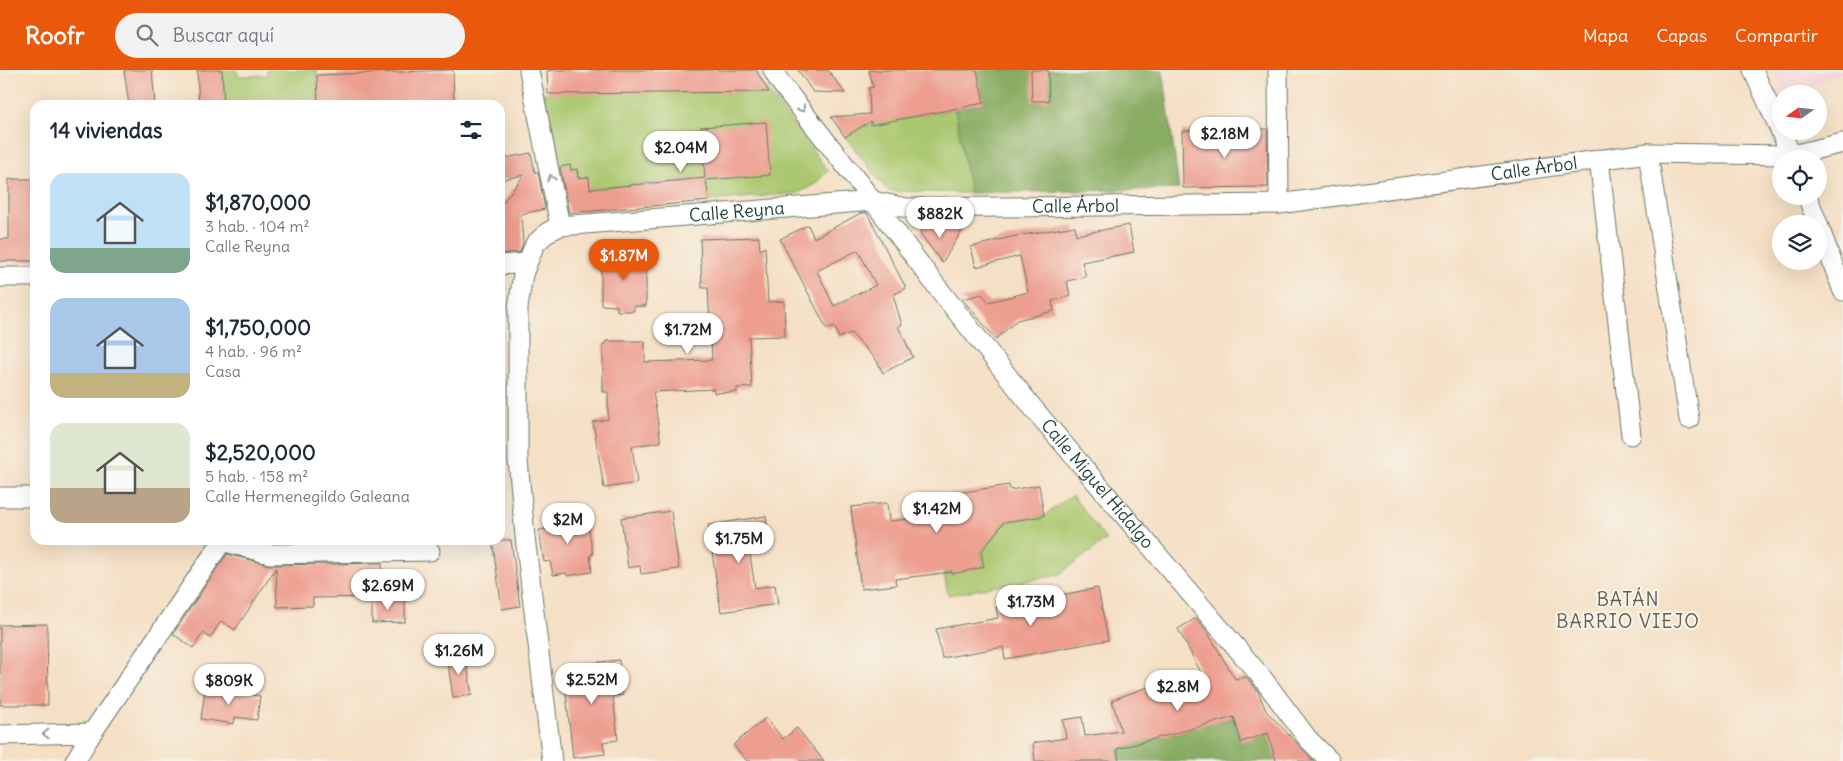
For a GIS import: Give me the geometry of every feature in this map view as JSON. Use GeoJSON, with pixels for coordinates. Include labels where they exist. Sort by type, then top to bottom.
{"type":"FeatureCollection","features":[{"type":"Feature","properties":{"kind":"street"},"geometry":{"type":"LineString","coordinates":[[529,70],[560,226]]}},
{"type":"Feature","properties":{"kind":"street","name":"Calle Miguel Hidalgo"},"geometry":{"type":"LineString","coordinates":[[773,70],[779,81],[874,201],[934,283],[1033,408],[1263,679],[1308,739],[1330,761]]}},
{"type":"Feature","properties":{"kind":"street"},"geometry":{"type":"LineString","coordinates":[[1278,70],[1279,204]]}},
{"type":"Feature","properties":{"kind":"street"},"geometry":{"type":"LineString","coordinates":[[1753,70],[1789,150]]}},
{"type":"Feature","properties":{"kind":"street","name":"Calle Árbol"},"geometry":{"type":"LineString","coordinates":[[1818,150],[1843,143]]}},
{"type":"Feature","properties":{"kind":"street"},"geometry":{"type":"LineString","coordinates":[[1648,153],[1689,419]]}},
{"type":"Feature","properties":{"kind":"street","name":"Calle Árbol"},"geometry":{"type":"LineString","coordinates":[[874,201],[906,208],[1279,204],[1648,153],[1772,156]]}},
{"type":"Feature","properties":{"kind":"street"},"geometry":{"type":"LineString","coordinates":[[1599,159],[1631,434]]}},
{"type":"Feature","properties":{"kind":"street","name":"Calle Reyna"},"geometry":{"type":"LineString","coordinates":[[552,761],[525,537],[518,460],[518,308],[520,286],[527,263],[536,244],[541,237],[560,226],[874,201]]}},
{"type":"Feature","properties":{"kind":"street"},"geometry":{"type":"LineString","coordinates":[[1827,249],[1843,291]]}},
{"type":"Feature","properties":{"kind":"street"},"geometry":{"type":"LineString","coordinates":[[505,265],[527,263]]}},
{"type":"Feature","properties":{"kind":"street"},"geometry":{"type":"LineString","coordinates":[[0,277],[30,277]]}},
{"type":"Feature","properties":{"kind":"street"},"geometry":{"type":"LineString","coordinates":[[0,497],[30,497]]}},
{"type":"Feature","properties":{"kind":"street"},"geometry":{"type":"LineString","coordinates":[[75,761],[219,545]]}},
{"type":"Feature","properties":{"kind":"street"},"geometry":{"type":"LineString","coordinates":[[237,545],[270,554],[430,552]]}},
{"type":"Feature","properties":{"kind":"street"},"geometry":{"type":"LineString","coordinates":[[0,735],[92,733]]}},
{"type":"Feature","properties":{"kind":"shaded area"},"geometry":{"type":"Polygon","coordinates":[[[1773,70],[1843,70],[1843,72],[1815,85],[1780,85],[1773,70]]]}},
{"type":"Feature","properties":{"kind":"green space"},"geometry":{"type":"Polygon","coordinates":[[[222,70],[237,70],[238,76],[267,75],[267,70],[317,70],[318,100],[224,100],[222,70]]]}},
{"type":"Feature","properties":{"kind":"green space"},"geometry":{"type":"Polygon","coordinates":[[[977,70],[1163,70],[1179,189],[970,193],[955,109],[984,103],[977,70]]]}},
{"type":"Feature","properties":{"kind":"green space"},"geometry":{"type":"Polygon","coordinates":[[[769,92],[828,171],[815,184],[798,193],[709,201],[695,192],[693,179],[590,189],[578,178],[577,169],[571,170],[570,165],[558,168],[543,93],[769,92]]]}},
{"type":"Feature","properties":{"kind":"green space"},"geometry":{"type":"Polygon","coordinates":[[[955,109],[970,193],[888,191],[845,137],[862,126],[955,109]]]}},
{"type":"Feature","properties":{"kind":"green space"},"geometry":{"type":"Polygon","coordinates":[[[1072,495],[1106,540],[1058,575],[948,595],[944,574],[984,567],[981,552],[1004,522],[1044,516],[1072,495]]]}},
{"type":"Feature","properties":{"kind":"green space"},"geometry":{"type":"Polygon","coordinates":[[[1234,717],[1241,741],[1268,733],[1287,761],[1119,761],[1117,749],[1234,717]]]}},
{"type":"Feature","properties":{"kind":"building"},"geometry":{"type":"Polygon","coordinates":[[[124,70],[152,70],[155,100],[128,100],[124,70]]]}},
{"type":"Feature","properties":{"kind":"building"},"geometry":{"type":"Polygon","coordinates":[[[197,70],[222,70],[224,100],[199,100],[197,70]]]}},
{"type":"Feature","properties":{"kind":"building"},"geometry":{"type":"Polygon","coordinates":[[[453,70],[454,100],[318,100],[317,75],[453,70]]]}},
{"type":"Feature","properties":{"kind":"building"},"geometry":{"type":"Polygon","coordinates":[[[756,70],[769,92],[548,94],[547,71],[756,70]]]}},
{"type":"Feature","properties":{"kind":"building"},"geometry":{"type":"Polygon","coordinates":[[[798,70],[828,70],[845,93],[813,92],[798,70]]]}},
{"type":"Feature","properties":{"kind":"building"},"geometry":{"type":"Polygon","coordinates":[[[869,70],[977,70],[984,103],[871,125],[871,121],[845,137],[831,117],[870,114],[869,88],[873,87],[869,70]]]}},
{"type":"Feature","properties":{"kind":"building"},"geometry":{"type":"Polygon","coordinates":[[[1031,70],[1048,70],[1049,101],[1032,101],[1031,70]]]}},
{"type":"Feature","properties":{"kind":"building"},"geometry":{"type":"Polygon","coordinates":[[[766,122],[770,175],[706,180],[709,201],[569,213],[560,167],[570,165],[571,170],[577,169],[578,178],[589,177],[590,189],[705,178],[701,127],[766,122]]]}},
{"type":"Feature","properties":{"kind":"building"},"geometry":{"type":"Polygon","coordinates":[[[1267,129],[1268,187],[1183,188],[1182,131],[1267,129]]]}},
{"type":"Feature","properties":{"kind":"building"},"geometry":{"type":"Polygon","coordinates":[[[531,153],[535,172],[538,172],[545,209],[521,214],[523,243],[520,252],[505,254],[505,200],[524,175],[505,179],[505,158],[531,153]]]}},
{"type":"Feature","properties":{"kind":"building"},"geometry":{"type":"Polygon","coordinates":[[[9,179],[30,179],[30,261],[0,261],[0,239],[9,239],[9,179]]]}},
{"type":"Feature","properties":{"kind":"building"},"geometry":{"type":"Polygon","coordinates":[[[861,213],[867,213],[906,288],[893,295],[902,325],[898,326],[913,357],[883,373],[877,361],[851,333],[839,338],[834,326],[827,329],[780,239],[808,225],[814,238],[861,213]],[[858,250],[817,271],[834,306],[876,285],[858,250]]]}},
{"type":"Feature","properties":{"kind":"building"},"geometry":{"type":"Polygon","coordinates":[[[927,223],[963,229],[942,263],[920,233],[927,223]]]}},
{"type":"Feature","properties":{"kind":"building"},"geometry":{"type":"Polygon","coordinates":[[[1129,225],[1134,252],[1082,262],[1086,277],[1067,281],[1070,296],[1052,301],[1054,311],[1017,320],[996,339],[962,299],[982,294],[989,302],[1028,292],[1020,256],[976,267],[971,247],[1011,237],[1075,226],[1076,235],[1129,225]]]}},
{"type":"Feature","properties":{"kind":"building"},"geometry":{"type":"Polygon","coordinates":[[[759,237],[760,250],[765,247],[768,302],[784,301],[785,336],[749,337],[752,387],[737,388],[737,392],[714,393],[714,389],[653,392],[661,442],[632,446],[637,483],[604,488],[593,422],[608,419],[608,392],[603,392],[603,344],[606,344],[606,341],[645,341],[645,362],[712,360],[708,288],[702,288],[700,239],[759,237]]]}},
{"type":"Feature","properties":{"kind":"building"},"geometry":{"type":"Polygon","coordinates":[[[601,254],[646,254],[646,306],[634,306],[634,311],[617,311],[617,306],[601,305],[601,254]]]}},
{"type":"Feature","properties":{"kind":"building"},"geometry":{"type":"Polygon","coordinates":[[[1009,485],[1010,490],[1039,485],[1044,516],[1004,522],[981,552],[984,567],[952,574],[952,572],[895,579],[896,585],[861,589],[851,507],[887,503],[889,521],[938,516],[936,503],[945,501],[944,495],[1009,485]]]}},
{"type":"Feature","properties":{"kind":"building"},"geometry":{"type":"Polygon","coordinates":[[[671,511],[679,569],[641,574],[640,566],[628,568],[621,518],[671,511]]]}},
{"type":"Feature","properties":{"kind":"building"},"geometry":{"type":"Polygon","coordinates":[[[580,512],[582,525],[588,524],[593,555],[590,555],[592,572],[567,576],[567,573],[553,575],[550,561],[544,562],[539,530],[554,528],[552,516],[580,512]]]}},
{"type":"Feature","properties":{"kind":"building"},"geometry":{"type":"Polygon","coordinates":[[[766,516],[769,538],[748,541],[755,588],[775,585],[778,604],[721,612],[708,525],[766,516]]]}},
{"type":"Feature","properties":{"kind":"building"},"geometry":{"type":"Polygon","coordinates":[[[505,540],[511,540],[520,606],[502,609],[493,545],[505,545],[505,540]]]}},
{"type":"Feature","properties":{"kind":"building"},"geometry":{"type":"Polygon","coordinates":[[[227,554],[270,565],[382,563],[383,597],[313,598],[313,606],[277,607],[276,568],[235,630],[221,621],[210,638],[203,633],[193,648],[173,634],[227,554]]]}},
{"type":"Feature","properties":{"kind":"building"},"geometry":{"type":"Polygon","coordinates":[[[1098,588],[1108,640],[1005,659],[1003,647],[942,658],[936,629],[998,618],[996,607],[1098,588]]]}},
{"type":"Feature","properties":{"kind":"building"},"geometry":{"type":"Polygon","coordinates":[[[372,600],[405,600],[405,622],[372,623],[372,600]]]}},
{"type":"Feature","properties":{"kind":"building"},"geometry":{"type":"Polygon","coordinates":[[[1196,618],[1207,631],[1235,679],[1246,677],[1258,691],[1266,711],[1314,761],[1276,761],[1268,733],[1241,742],[1234,717],[1117,749],[1119,761],[1035,761],[1033,743],[1066,738],[1063,720],[1082,717],[1085,736],[1121,731],[1112,700],[1148,687],[1150,695],[1205,680],[1178,629],[1196,618]]]}},
{"type":"Feature","properties":{"kind":"building"},"geometry":{"type":"Polygon","coordinates":[[[47,624],[48,705],[0,705],[0,625],[47,624]]]}},
{"type":"Feature","properties":{"kind":"building"},"geometry":{"type":"Polygon","coordinates":[[[465,653],[472,695],[453,698],[447,656],[465,653]]]}},
{"type":"Feature","properties":{"kind":"building"},"geometry":{"type":"Polygon","coordinates":[[[619,660],[623,695],[613,696],[618,740],[603,742],[605,754],[573,758],[563,666],[619,660]]]}},
{"type":"Feature","properties":{"kind":"building"},"geometry":{"type":"Polygon","coordinates":[[[205,689],[260,696],[257,720],[235,717],[234,724],[201,719],[205,689]]]}},
{"type":"Feature","properties":{"kind":"building"},"geometry":{"type":"Polygon","coordinates":[[[766,718],[783,739],[797,728],[824,761],[747,761],[733,745],[766,718]]]}},
{"type":"Feature","properties":{"kind":"district","name":"BATÁN BARRIO VIEJO"},"geometry":{"type":"Point","coordinates":[1628,610]}}]}
